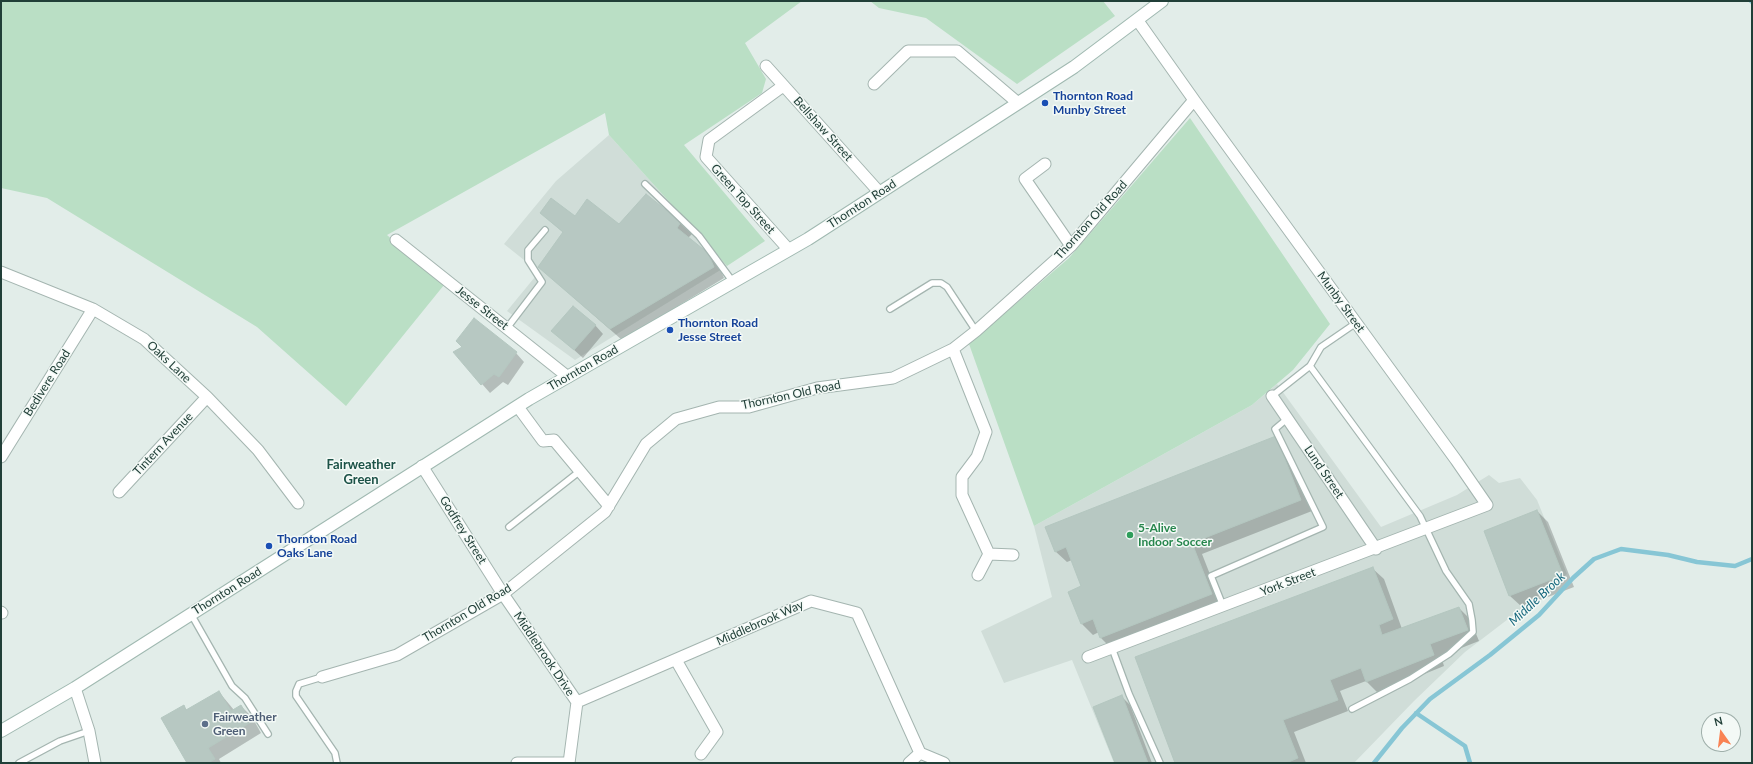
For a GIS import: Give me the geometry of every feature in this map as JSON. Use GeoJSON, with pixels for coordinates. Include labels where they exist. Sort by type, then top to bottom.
{"type":"FeatureCollection","features":[{"type":"Feature","properties":{"kind":"main road","name":"Thornton Road"},"geometry":{"type":"LineString","coordinates":[[1,732],[75,688],[422,466],[518,407],[789,250],[1074,67],[1162,1]]}},
{"type":"Feature","properties":{"kind":"street"},"geometry":{"type":"LineString","coordinates":[[1138,20],[1194,100]]}},
{"type":"Feature","properties":{"kind":"street"},"geometry":{"type":"LineString","coordinates":[[874,84],[908,51],[957,51],[1018,103]]}},
{"type":"Feature","properties":{"kind":"street","name":"Bellshaw Street"},"geometry":{"type":"LineString","coordinates":[[766,66],[880,192]]}},
{"type":"Feature","properties":{"kind":"street","name":"Green Top Street"},"geometry":{"type":"LineString","coordinates":[[783,86],[709,140],[706,157],[789,250]]}},
{"type":"Feature","properties":{"kind":"street","name":"Thornton Old Road"},"geometry":{"type":"LineString","coordinates":[[322,677],[397,654],[503,594],[605,512],[646,444],[676,419],[719,407],[749,407],[817,388],[893,378],[953,349],[976,331],[1071,246],[1194,100]]}},
{"type":"Feature","properties":{"kind":"street","name":"Munby Street"},"geometry":{"type":"LineString","coordinates":[[1194,100],[1456,460],[1487,506]]}},
{"type":"Feature","properties":{"kind":"street"},"geometry":{"type":"LineString","coordinates":[[1045,164],[1025,179],[1071,246]]}},
{"type":"Feature","properties":{"kind":"street","name":"Jesse Street"},"geometry":{"type":"LineString","coordinates":[[396,240],[568,377]]}},
{"type":"Feature","properties":{"kind":"street","name":"Oaks Lane"},"geometry":{"type":"LineString","coordinates":[[1,272],[93,309],[144,339],[207,397],[258,450],[298,503]]}},
{"type":"Feature","properties":{"kind":"street","name":"Bedivere Road"},"geometry":{"type":"LineString","coordinates":[[1,457],[93,309]]}},
{"type":"Feature","properties":{"kind":"street"},"geometry":{"type":"LineString","coordinates":[[953,349],[986,432],[977,457],[962,477],[962,495],[989,554]]}},
{"type":"Feature","properties":{"kind":"street","name":"Lund Street"},"geometry":{"type":"LineString","coordinates":[[1272,396],[1376,549]]}},
{"type":"Feature","properties":{"kind":"street","name":"Tintern Avenue"},"geometry":{"type":"LineString","coordinates":[[119,492],[207,397]]}},
{"type":"Feature","properties":{"kind":"street"},"geometry":{"type":"LineString","coordinates":[[518,407],[543,441],[554,440],[609,506]]}},
{"type":"Feature","properties":{"kind":"street","name":"Godfrey Street"},"geometry":{"type":"LineString","coordinates":[[422,466],[503,594]]}},
{"type":"Feature","properties":{"kind":"street","name":"York Street"},"geometry":{"type":"LineString","coordinates":[[1088,657],[1487,506]]}},
{"type":"Feature","properties":{"kind":"street"},"geometry":{"type":"LineString","coordinates":[[989,554],[1013,555]]}},
{"type":"Feature","properties":{"kind":"street"},"geometry":{"type":"LineString","coordinates":[[978,575],[989,554]]}},
{"type":"Feature","properties":{"kind":"street","name":"Middlebrook Drive"},"geometry":{"type":"LineString","coordinates":[[503,594],[577,702],[568,763]]}},
{"type":"Feature","properties":{"kind":"street","name":"Middlebrook Way"},"geometry":{"type":"LineString","coordinates":[[577,702],[811,601],[857,613],[920,753]]}},
{"type":"Feature","properties":{"kind":"street"},"geometry":{"type":"LineString","coordinates":[[676,660],[717,732],[701,754]]}},
{"type":"Feature","properties":{"kind":"street"},"geometry":{"type":"LineString","coordinates":[[75,688],[89,731],[95,763]]}},
{"type":"Feature","properties":{"kind":"street"},"geometry":{"type":"LineString","coordinates":[[909,763],[920,753],[944,763]]}},
{"type":"Feature","properties":{"kind":"street"},"geometry":{"type":"LineString","coordinates":[[517,763],[568,763]]}},
{"type":"Feature","properties":{"kind":"lane"},"geometry":{"type":"LineString","coordinates":[[645,184],[699,236],[733,282]]}},
{"type":"Feature","properties":{"kind":"lane"},"geometry":{"type":"LineString","coordinates":[[507,328],[542,282],[528,260],[528,250],[545,230]]}},
{"type":"Feature","properties":{"kind":"lane"},"geometry":{"type":"LineString","coordinates":[[890,309],[932,283],[941,283],[947,288],[976,331]]}},
{"type":"Feature","properties":{"kind":"lane"},"geometry":{"type":"LineString","coordinates":[[1272,396],[1310,366],[1321,347],[1356,323]]}},
{"type":"Feature","properties":{"kind":"lane"},"geometry":{"type":"LineString","coordinates":[[1310,366],[1420,516],[1446,571],[1469,604],[1472,620],[1472,632],[1449,654],[1410,679],[1352,709]]}},
{"type":"Feature","properties":{"kind":"lane"},"geometry":{"type":"LineString","coordinates":[[1223,606],[1211,576],[1323,527],[1275,429],[1288,418]]}},
{"type":"Feature","properties":{"kind":"lane"},"geometry":{"type":"LineString","coordinates":[[509,527],[580,471]]}},
{"type":"Feature","properties":{"kind":"lane"},"geometry":{"type":"LineString","coordinates":[[190,614],[232,686],[245,698],[268,734]]}},
{"type":"Feature","properties":{"kind":"lane"},"geometry":{"type":"LineString","coordinates":[[1112,648],[1132,700],[1160,763]]}},
{"type":"Feature","properties":{"kind":"lane"},"geometry":{"type":"LineString","coordinates":[[322,677],[299,684],[296,691],[296,696],[335,753],[336,763]]}},
{"type":"Feature","properties":{"kind":"lane"},"geometry":{"type":"LineString","coordinates":[[19,763],[60,741],[89,731]]}},
{"type":"Feature","properties":{"kind":"shaded area"},"geometry":{"type":"Polygon","coordinates":[[[609,135],[727,266],[575,360],[507,311],[539,272],[504,244],[556,181],[609,135]]]}},
{"type":"Feature","properties":{"kind":"shaded area"},"geometry":{"type":"Polygon","coordinates":[[[1277,384],[1381,527],[1457,495],[1489,475],[1499,483],[1520,478],[1537,500],[1567,574],[1465,652],[1414,701],[1354,763],[1114,763],[1072,660],[1004,683],[981,631],[1052,597],[1034,526],[1252,405],[1277,384]]]}},
{"type":"Feature","properties":{"kind":"green space"},"geometry":{"type":"Polygon","coordinates":[[[1,1],[802,1],[745,43],[766,79],[762,93],[684,145],[765,241],[727,266],[609,135],[605,113],[387,235],[444,285],[346,406],[257,327],[47,198],[1,188],[1,1]]]}},
{"type":"Feature","properties":{"kind":"green space"},"geometry":{"type":"Polygon","coordinates":[[[870,1],[1103,1],[1115,16],[1017,84],[926,18],[879,8],[870,1]]]}},
{"type":"Feature","properties":{"kind":"green space"},"geometry":{"type":"Polygon","coordinates":[[[1190,118],[1330,324],[1293,370],[1252,405],[1034,526],[969,344],[1069,258],[1190,118]]]}},
{"type":"Feature","properties":{"kind":"building"},"geometry":{"type":"Polygon","coordinates":[[[646,194],[681,222],[677,228],[708,253],[714,267],[610,329],[538,267],[563,232],[540,213],[551,198],[575,216],[587,199],[619,224],[646,194]]]}},
{"type":"Feature","properties":{"kind":"building"},"geometry":{"type":"Polygon","coordinates":[[[573,306],[596,325],[574,350],[551,331],[573,306]]]}},
{"type":"Feature","properties":{"kind":"building"},"geometry":{"type":"Polygon","coordinates":[[[474,318],[517,352],[499,377],[494,374],[481,385],[453,352],[462,347],[456,341],[474,318]]]}},
{"type":"Feature","properties":{"kind":"building","name":"5-Alive Indoor Soccer"},"geometry":{"type":"Polygon","coordinates":[[[1276,436],[1301,500],[1192,543],[1212,594],[1100,638],[1093,619],[1081,624],[1068,592],[1081,586],[1066,547],[1055,552],[1045,527],[1276,436]]]}},
{"type":"Feature","properties":{"kind":"building"},"geometry":{"type":"Polygon","coordinates":[[[1537,510],[1563,575],[1509,596],[1484,531],[1537,510]]]}},
{"type":"Feature","properties":{"kind":"building"},"geometry":{"type":"Polygon","coordinates":[[[1373,567],[1393,619],[1379,625],[1382,635],[1459,607],[1468,630],[1430,644],[1434,655],[1366,682],[1361,668],[1330,680],[1338,700],[1283,720],[1298,758],[1286,763],[1175,763],[1135,657],[1373,567]]]}},
{"type":"Feature","properties":{"kind":"building","name":"Fairweather Green"},"geometry":{"type":"Polygon","coordinates":[[[219,691],[231,711],[241,705],[251,722],[208,748],[215,759],[208,763],[187,763],[161,718],[184,705],[186,710],[219,691]]]}},
{"type":"Feature","properties":{"kind":"building"},"geometry":{"type":"Polygon","coordinates":[[[1122,695],[1148,763],[1115,763],[1093,707],[1122,695]]]}},
{"type":"Feature","properties":{"kind":"waterway","name":"Middle Brook"},"geometry":{"type":"LineString","coordinates":[[1374,763],[1402,728],[1430,699],[1490,655],[1539,615],[1573,578],[1594,559],[1621,549],[1668,555],[1697,562],[1735,566],[1752,559]]}},
{"type":"Feature","properties":{"kind":"waterway"},"geometry":{"type":"LineString","coordinates":[[1416,713],[1465,746],[1470,763]]}},
{"type":"Feature","properties":{"kind":"place","name":"Thornton Road Munby Street"},"geometry":{"type":"Point","coordinates":[1045,103]}},
{"type":"Feature","properties":{"kind":"place","name":"Thornton Road Jesse Street"},"geometry":{"type":"Point","coordinates":[670,330]}},
{"type":"Feature","properties":{"kind":"place","name":"5-Alive Indoor Soccer"},"geometry":{"type":"Point","coordinates":[1130,535]}},
{"type":"Feature","properties":{"kind":"place","name":"Thornton Road Oaks Lane"},"geometry":{"type":"Point","coordinates":[269,546]}},
{"type":"Feature","properties":{"kind":"place","name":"Fairweather Green"},"geometry":{"type":"Point","coordinates":[205,724]}},
{"type":"Feature","properties":{"kind":"district","name":"Fairweather Green"},"geometry":{"type":"Point","coordinates":[361,472]}}]}
